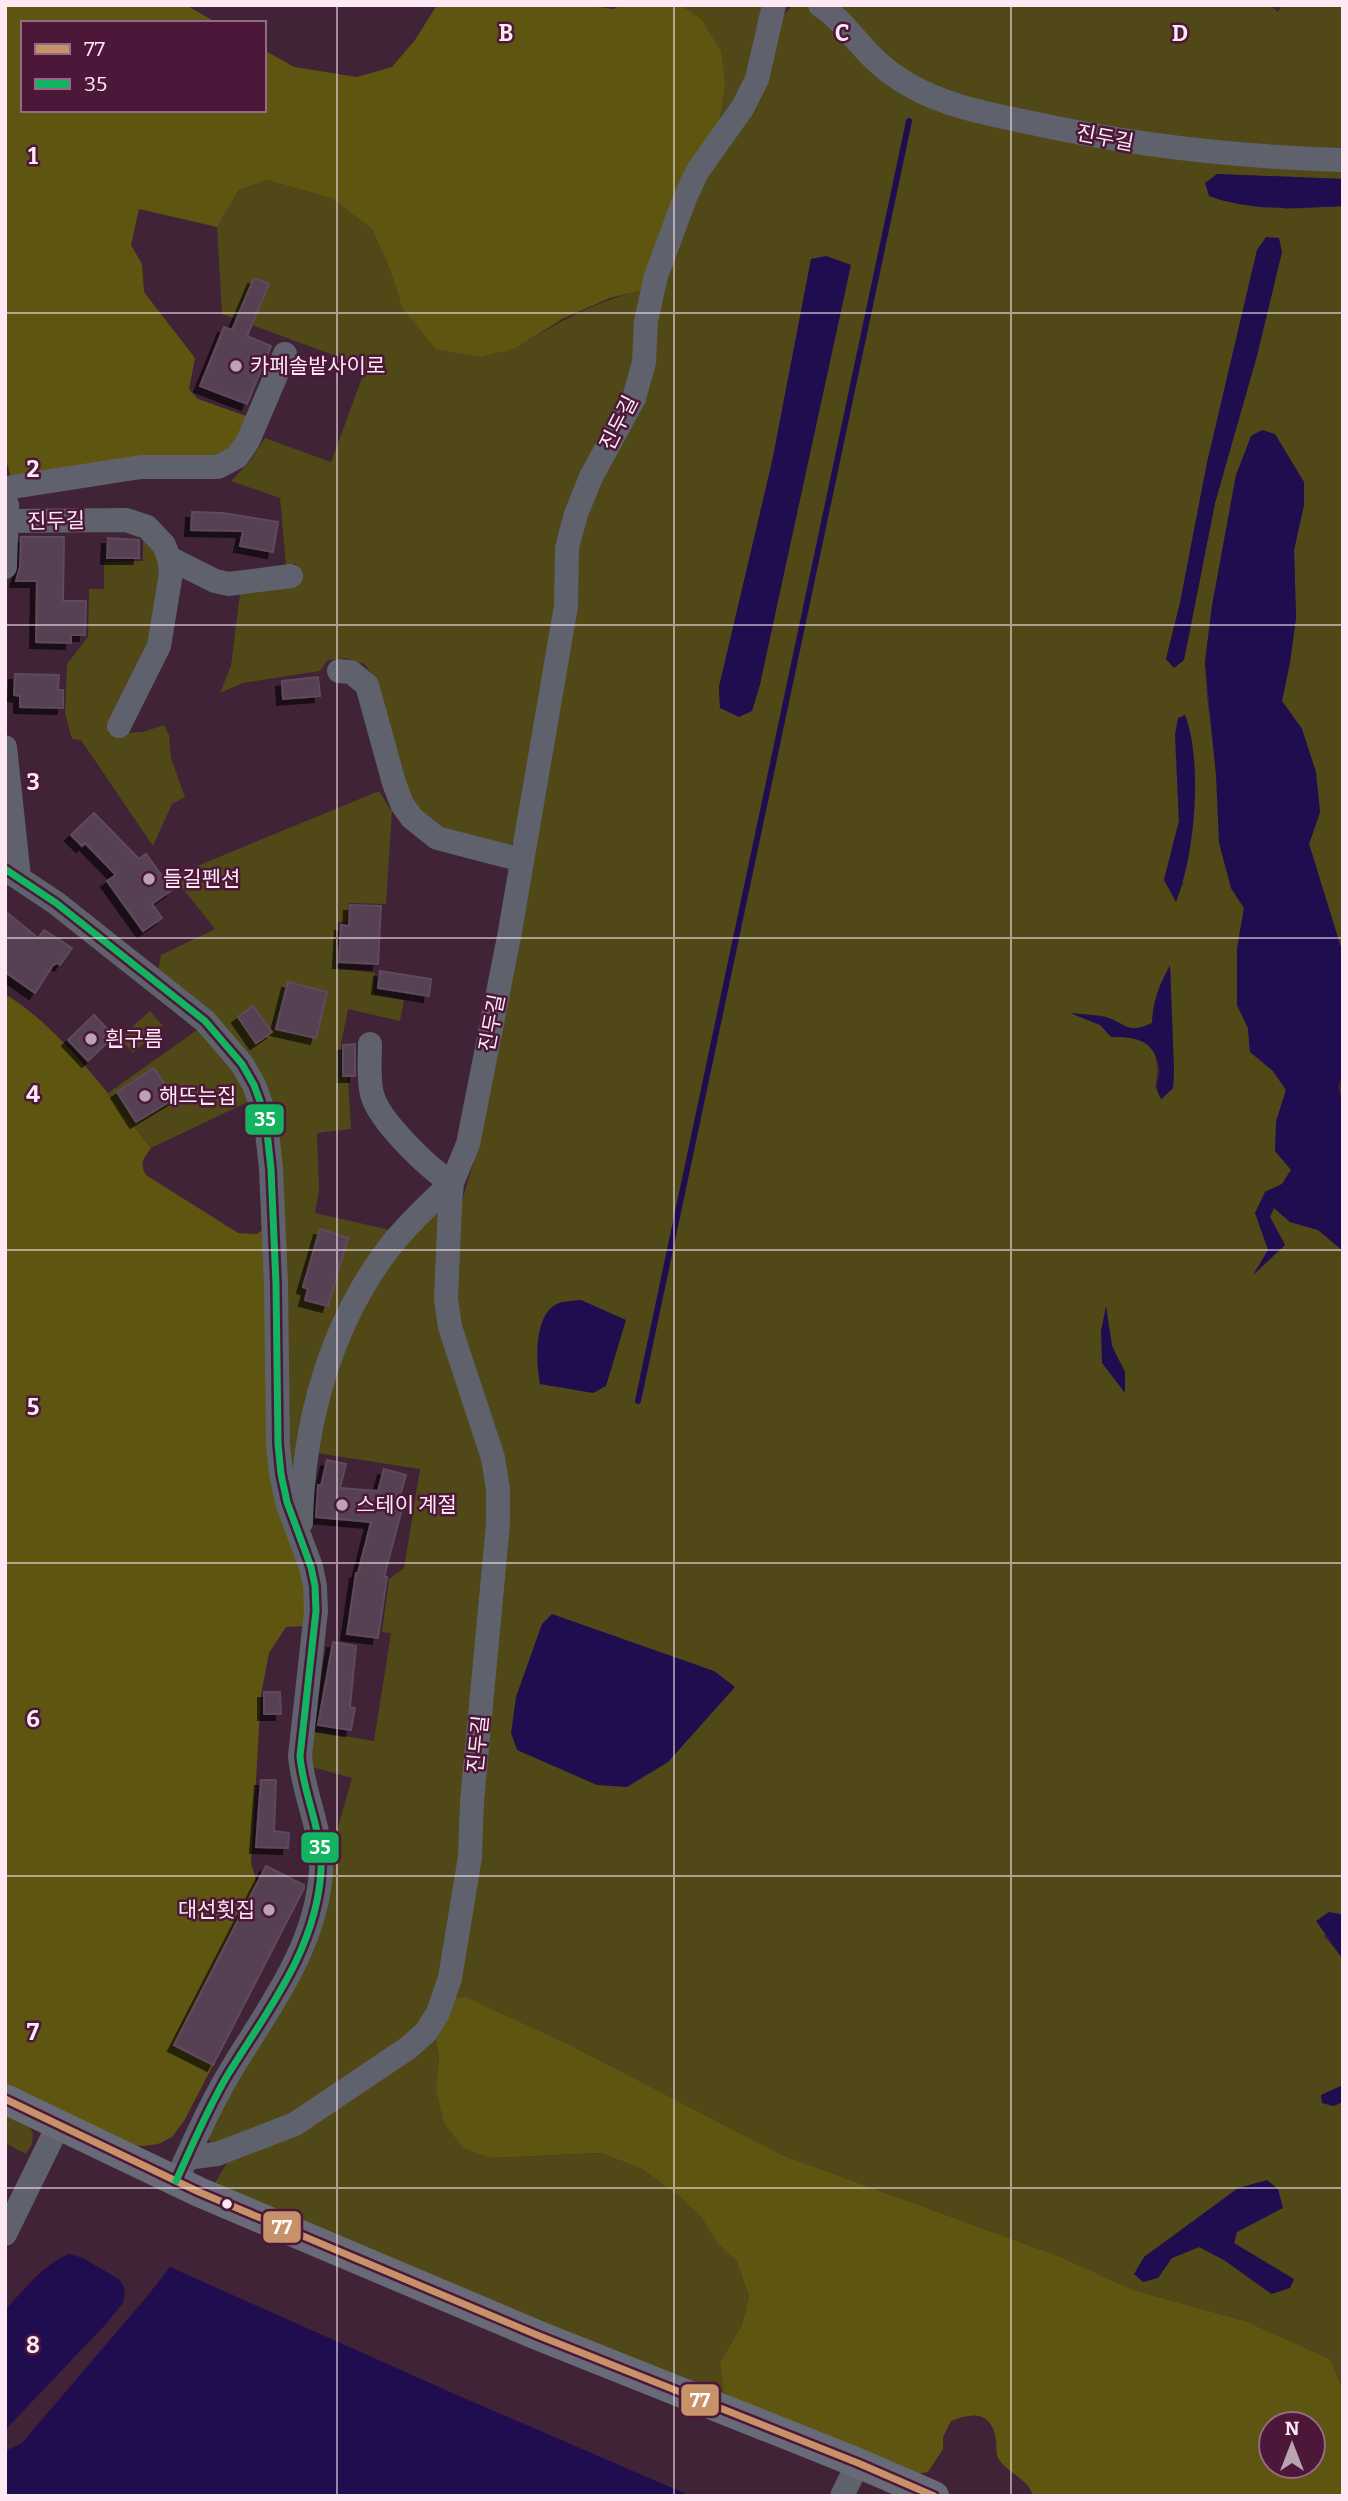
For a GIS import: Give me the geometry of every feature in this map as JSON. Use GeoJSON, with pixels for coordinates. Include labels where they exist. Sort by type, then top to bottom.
{"type":"FeatureCollection","features":[{"type":"Feature","properties":{"kind":"main road"},"geometry":{"type":"LineString","coordinates":[[5,2099],[59,2124],[182,2170],[537,2335],[934,2496]]}},
{"type":"Feature","properties":{"kind":"street","name":"진두길"},"geometry":{"type":"LineString","coordinates":[[182,2170],[295,2124],[408,2048],[426,2032],[438,2013],[450,1978],[470,1857],[472,1801],[498,1524],[498,1489],[492,1458],[450,1327],[448,1313],[447,1258],[452,1183],[468,1144],[503,972],[566,606],[567,548],[576,514],[591,477],[634,398],[644,362],[646,321],[656,276],[685,198],[697,172],[743,107],[757,79],[774,5]]}},
{"type":"Feature","properties":{"kind":"street","name":"진두길"},"geometry":{"type":"LineString","coordinates":[[820,5],[837,18],[870,55],[891,73],[945,102],[1138,144],[1227,154],[1343,160]]}},
{"type":"Feature","properties":{"kind":"street","name":"진두길"},"geometry":{"type":"LineString","coordinates":[[5,567],[8,521],[6,484],[141,467],[218,467],[237,457],[248,441],[285,354]]}},
{"type":"Feature","properties":{"kind":"street","name":"진두길"},"geometry":{"type":"LineString","coordinates":[[8,521],[138,522],[155,533],[164,544],[169,558],[215,581],[229,584],[291,576]]}},
{"type":"Feature","properties":{"kind":"street"},"geometry":{"type":"LineString","coordinates":[[119,726],[159,646],[171,573],[169,558]]}},
{"type":"Feature","properties":{"kind":"street"},"geometry":{"type":"LineString","coordinates":[[339,671],[351,672],[367,685],[394,783],[402,804],[412,818],[437,838],[522,860]]}},
{"type":"Feature","properties":{"kind":"street"},"geometry":{"type":"LineString","coordinates":[[5,747],[12,873],[56,903],[205,1021],[242,1064],[254,1085],[267,1132],[276,1284],[278,1444],[287,1502],[311,1567],[315,1586],[314,1629],[300,1756],[301,1774],[321,1858],[315,1906],[302,1949],[271,2008],[217,2095],[182,2170]]}},
{"type":"Feature","properties":{"kind":"street"},"geometry":{"type":"LineString","coordinates":[[370,1044],[371,1084],[377,1106],[420,1158],[438,1175],[452,1183]]}},
{"type":"Feature","properties":{"kind":"street","name":"진두길"},"geometry":{"type":"LineString","coordinates":[[301,1541],[303,1479],[311,1420],[332,1354],[370,1276],[392,1243],[452,1183]]}},
{"type":"Feature","properties":{"kind":"street"},"geometry":{"type":"LineString","coordinates":[[5,2234],[59,2124]]}},
{"type":"Feature","properties":{"kind":"street"},"geometry":{"type":"LineString","coordinates":[[842,2496],[858,2463]]}},
{"type":"Feature","properties":{"kind":"shaded area"},"geometry":{"type":"Polygon","coordinates":[[[5,5],[186,5],[214,21],[21,21],[21,112],[266,112],[266,51],[294,67],[357,77],[392,67],[415,40],[437,5],[586,5],[613,9],[621,5],[680,5],[701,19],[721,51],[725,85],[719,122],[642,290],[610,298],[562,319],[516,348],[480,357],[436,349],[402,308],[391,272],[372,229],[331,198],[267,180],[239,190],[217,227],[139,209],[131,245],[142,264],[144,292],[195,358],[189,389],[198,399],[249,417],[229,455],[19,480],[10,475],[5,456],[5,5]]]}},
{"type":"Feature","properties":{"kind":"shaded area"},"geometry":{"type":"Polygon","coordinates":[[[680,5],[766,5],[750,79],[713,141],[680,5]]]}},
{"type":"Feature","properties":{"kind":"shaded area"},"geometry":{"type":"Polygon","coordinates":[[[812,5],[926,101],[1343,165],[1343,179],[1217,174],[1285,209],[1343,206],[1343,954],[1309,844],[1320,812],[1302,729],[1282,701],[1296,618],[1294,550],[1304,505],[1304,482],[1289,460],[1236,475],[1212,606],[1205,662],[1231,888],[1244,908],[1237,949],[1237,1005],[1248,1028],[1250,1052],[1273,1071],[1286,1090],[1276,1122],[1291,1170],[1282,1184],[1265,1192],[1268,1250],[1255,1273],[1285,1245],[1270,1217],[1274,1207],[1290,1222],[1318,1230],[1343,1251],[1343,1918],[1340,1914],[1324,1936],[1343,1959],[1343,2085],[1321,2096],[1333,2106],[1343,2102],[1343,2389],[1330,2359],[1245,2321],[1133,2290],[1061,2257],[782,2155],[574,2047],[450,1999],[504,1507],[453,1308],[455,1224],[473,1164],[574,553],[698,184],[780,19],[791,7],[812,5]],[[1257,250],[1207,463],[1180,603],[1166,659],[1174,667],[1184,660],[1215,503],[1228,456],[1257,250]],[[826,256],[811,260],[772,462],[719,687],[720,708],[752,711],[760,684],[850,265],[826,256]],[[1175,735],[1179,821],[1164,880],[1183,886],[1175,735]],[[1170,967],[1162,980],[1152,1023],[1145,1026],[1134,1028],[1105,1017],[1074,1014],[1100,1025],[1112,1037],[1131,1036],[1148,1044],[1157,1064],[1155,1087],[1162,1099],[1173,1088],[1170,967]],[[1106,1309],[1101,1332],[1125,1392],[1112,1346],[1106,1309]],[[1282,2208],[1181,2231],[1144,2257],[1172,2258],[1199,2247],[1224,2260],[1271,2294],[1258,2260],[1234,2244],[1237,2232],[1282,2208]]]}},
{"type":"Feature","properties":{"kind":"shaded area"},"geometry":{"type":"Polygon","coordinates":[[[838,5],[1269,5],[1278,12],[1282,5],[1343,5],[1343,152],[1112,132],[946,95],[887,60],[838,5]]]}},
{"type":"Feature","properties":{"kind":"shaded area"},"geometry":{"type":"Polygon","coordinates":[[[1217,174],[1343,179],[1343,206],[1275,208],[1226,201],[1209,196],[1205,183],[1217,174]]]}},
{"type":"Feature","properties":{"kind":"shaded area"},"geometry":{"type":"Polygon","coordinates":[[[267,180],[331,198],[372,229],[391,272],[402,308],[516,348],[577,314],[608,300],[642,290],[636,354],[558,606],[519,834],[511,845],[422,822],[399,777],[378,681],[364,664],[346,658],[328,660],[320,671],[243,683],[220,693],[231,666],[240,593],[301,582],[296,564],[286,565],[280,498],[231,481],[249,462],[265,438],[331,462],[366,367],[222,314],[217,227],[239,190],[267,180]]]}},
{"type":"Feature","properties":{"kind":"shaded area"},"geometry":{"type":"Polygon","coordinates":[[[1266,237],[1279,238],[1282,252],[1257,356],[1215,503],[1184,660],[1174,668],[1166,659],[1180,603],[1207,463],[1257,250],[1266,237]]]}},
{"type":"Feature","properties":{"kind":"shaded area"},"geometry":{"type":"Polygon","coordinates":[[[826,256],[851,265],[760,684],[752,711],[739,717],[720,708],[719,687],[772,462],[811,259],[826,256]]]}},
{"type":"Feature","properties":{"kind":"shaded area"},"geometry":{"type":"Polygon","coordinates":[[[1262,430],[1275,434],[1304,482],[1304,505],[1294,550],[1296,618],[1282,701],[1302,729],[1316,772],[1320,812],[1309,844],[1343,954],[1343,1076],[1338,1086],[1343,1105],[1343,1251],[1318,1230],[1290,1222],[1274,1208],[1270,1217],[1285,1245],[1253,1275],[1268,1250],[1255,1213],[1265,1192],[1282,1184],[1291,1170],[1275,1151],[1276,1122],[1286,1090],[1273,1071],[1250,1052],[1248,1028],[1237,1005],[1237,949],[1244,908],[1231,888],[1219,843],[1216,776],[1205,662],[1212,606],[1236,475],[1251,436],[1262,430]]]}},
{"type":"Feature","properties":{"kind":"shaded area"},"geometry":{"type":"Polygon","coordinates":[[[143,534],[151,541],[161,565],[151,647],[108,734],[143,732],[164,725],[169,735],[171,758],[185,797],[172,804],[153,846],[81,740],[72,739],[65,713],[67,664],[88,637],[89,589],[104,589],[104,562],[143,561],[143,534]]]}},
{"type":"Feature","properties":{"kind":"shaded area"},"geometry":{"type":"Polygon","coordinates":[[[1185,715],[1194,757],[1194,808],[1188,860],[1176,902],[1164,880],[1179,821],[1175,735],[1178,718],[1185,715]]]}},
{"type":"Feature","properties":{"kind":"shaded area"},"geometry":{"type":"Polygon","coordinates":[[[379,791],[392,812],[386,904],[349,903],[347,922],[338,922],[336,968],[375,973],[373,993],[404,1000],[400,1021],[348,1009],[341,1044],[341,1077],[348,1077],[351,1129],[317,1133],[319,1190],[315,1213],[395,1231],[378,1252],[293,1498],[272,1113],[158,972],[161,955],[215,929],[173,876],[379,791]]]}},
{"type":"Feature","properties":{"kind":"shaded area"},"geometry":{"type":"Polygon","coordinates":[[[1170,965],[1173,1088],[1161,1099],[1157,1085],[1159,1067],[1153,1050],[1148,1045],[1135,1039],[1111,1037],[1100,1025],[1070,1013],[1105,1017],[1131,1028],[1152,1023],[1158,993],[1170,965]]]}},
{"type":"Feature","properties":{"kind":"shaded area"},"geometry":{"type":"Polygon","coordinates":[[[5,994],[46,1025],[102,1085],[151,1148],[144,1158],[146,1175],[238,1233],[257,1234],[262,1230],[308,1626],[286,1627],[269,1653],[261,1695],[251,1863],[257,1883],[174,2045],[213,2065],[184,2121],[172,2137],[158,2144],[143,2146],[126,2145],[5,2088],[5,994]]]}},
{"type":"Feature","properties":{"kind":"shaded area"},"geometry":{"type":"Polygon","coordinates":[[[150,1011],[163,1026],[133,1053],[120,1038],[150,1011]]]}},
{"type":"Feature","properties":{"kind":"shaded area"},"geometry":{"type":"Polygon","coordinates":[[[200,1028],[215,1041],[252,1100],[151,1148],[108,1093],[200,1028]]]}},
{"type":"Feature","properties":{"kind":"shaded area"},"geometry":{"type":"Polygon","coordinates":[[[440,1207],[442,1295],[493,1481],[450,1949],[423,2025],[295,2115],[210,2144],[208,2131],[330,1856],[352,1778],[308,1766],[308,1730],[374,1741],[391,1633],[382,1632],[389,1579],[404,1568],[420,1469],[310,1452],[320,1404],[374,1280],[440,1207]]]}},
{"type":"Feature","properties":{"kind":"shaded area"},"geometry":{"type":"Polygon","coordinates":[[[581,1300],[626,1320],[606,1386],[593,1393],[540,1384],[537,1351],[544,1317],[559,1303],[581,1300]]]}},
{"type":"Feature","properties":{"kind":"shaded area"},"geometry":{"type":"Polygon","coordinates":[[[1106,1306],[1112,1346],[1125,1372],[1125,1393],[1102,1363],[1101,1332],[1106,1306]]]}},
{"type":"Feature","properties":{"kind":"shaded area"},"geometry":{"type":"Polygon","coordinates":[[[552,1614],[714,1671],[735,1687],[668,1762],[627,1787],[597,1785],[517,1750],[511,1733],[516,1697],[542,1624],[552,1614]]]}},
{"type":"Feature","properties":{"kind":"shaded area"},"geometry":{"type":"Polygon","coordinates":[[[1329,1912],[1340,1914],[1343,1918],[1343,1959],[1316,1921],[1329,1912]]]}},
{"type":"Feature","properties":{"kind":"shaded area"},"geometry":{"type":"Polygon","coordinates":[[[465,1997],[574,2047],[782,2155],[1061,2257],[1133,2290],[1245,2321],[1330,2359],[1343,2389],[1343,2496],[1033,2496],[1028,2486],[1000,2461],[994,2430],[986,2419],[980,2416],[966,2416],[951,2421],[943,2437],[943,2449],[928,2472],[912,2475],[745,2407],[724,2392],[720,2362],[742,2325],[749,2297],[737,2262],[717,2243],[702,2218],[679,2196],[642,2169],[601,2153],[492,2158],[463,2148],[444,2123],[436,2088],[439,2056],[434,2032],[450,1999],[465,1997]]]}},
{"type":"Feature","properties":{"kind":"shaded area"},"geometry":{"type":"Polygon","coordinates":[[[434,2032],[439,2056],[436,2088],[492,2158],[601,2153],[642,2169],[679,2196],[702,2218],[717,2243],[737,2262],[749,2297],[742,2325],[720,2362],[745,2407],[213,2186],[230,2158],[434,2032]]]}},
{"type":"Feature","properties":{"kind":"shaded area"},"geometry":{"type":"Polygon","coordinates":[[[1343,2085],[1343,2102],[1333,2106],[1322,2103],[1321,2095],[1343,2085]]]}},
{"type":"Feature","properties":{"kind":"shaded area"},"geometry":{"type":"Polygon","coordinates":[[[5,2112],[25,2121],[33,2132],[32,2144],[26,2154],[5,2143],[5,2112]]]}},
{"type":"Feature","properties":{"kind":"shaded area"},"geometry":{"type":"Polygon","coordinates":[[[1267,2180],[1278,2189],[1283,2208],[1237,2232],[1234,2243],[1294,2279],[1290,2288],[1272,2294],[1224,2260],[1199,2247],[1172,2258],[1158,2278],[1143,2282],[1134,2274],[1144,2257],[1238,2188],[1267,2180]]]}},
{"type":"Feature","properties":{"kind":"shaded area"},"geometry":{"type":"Polygon","coordinates":[[[69,2254],[83,2258],[120,2280],[125,2289],[123,2303],[5,2430],[5,2310],[50,2264],[69,2254]]]}},
{"type":"Feature","properties":{"kind":"shaded area"},"geometry":{"type":"Polygon","coordinates":[[[170,2267],[691,2496],[5,2496],[5,2451],[22,2443],[170,2267]]]}},
{"type":"Feature","properties":{"kind":"building"},"geometry":{"type":"Polygon","coordinates":[[[254,278],[269,284],[247,336],[271,346],[247,404],[200,386],[224,327],[232,330],[254,278]]]}},
{"type":"Feature","properties":{"kind":"building"},"geometry":{"type":"Polygon","coordinates":[[[192,512],[223,513],[278,522],[273,552],[240,546],[243,531],[191,530],[192,512]]]}},
{"type":"Feature","properties":{"kind":"building"},"geometry":{"type":"Polygon","coordinates":[[[21,537],[64,537],[63,601],[86,601],[85,635],[71,635],[71,643],[36,642],[37,581],[16,581],[20,567],[21,537]]]}},
{"type":"Feature","properties":{"kind":"building"},"geometry":{"type":"Polygon","coordinates":[[[108,538],[139,540],[139,558],[107,558],[108,538]]]}},
{"type":"Feature","properties":{"kind":"building"},"geometry":{"type":"Polygon","coordinates":[[[15,674],[59,675],[58,690],[63,690],[63,708],[20,707],[20,696],[14,695],[15,674]]]}},
{"type":"Feature","properties":{"kind":"building"},"geometry":{"type":"Polygon","coordinates":[[[318,677],[320,696],[283,699],[282,681],[318,677]]]}},
{"type":"Feature","properties":{"kind":"building"},"geometry":{"type":"Polygon","coordinates":[[[94,813],[139,859],[146,854],[172,890],[152,904],[162,918],[143,931],[107,881],[116,875],[85,843],[82,846],[71,835],[94,813]]]}},
{"type":"Feature","properties":{"kind":"building"},"geometry":{"type":"Polygon","coordinates":[[[350,905],[381,906],[378,964],[339,962],[341,925],[349,926],[350,905]]]}},
{"type":"Feature","properties":{"kind":"building"},"geometry":{"type":"Polygon","coordinates":[[[5,911],[38,938],[44,930],[72,948],[60,965],[53,965],[35,993],[5,972],[5,911]]]}},
{"type":"Feature","properties":{"kind":"building"},"geometry":{"type":"Polygon","coordinates":[[[380,971],[431,979],[429,996],[378,988],[380,971]]]}},
{"type":"Feature","properties":{"kind":"building"},"geometry":{"type":"Polygon","coordinates":[[[288,982],[327,992],[316,1038],[276,1029],[288,982]]]}},
{"type":"Feature","properties":{"kind":"building"},"geometry":{"type":"Polygon","coordinates":[[[253,1006],[272,1032],[256,1043],[238,1017],[253,1006]]]}},
{"type":"Feature","properties":{"kind":"building"},"geometry":{"type":"Polygon","coordinates":[[[94,1015],[114,1036],[88,1061],[68,1040],[94,1015]]]}},
{"type":"Feature","properties":{"kind":"building"},"geometry":{"type":"Polygon","coordinates":[[[355,1044],[355,1076],[343,1076],[343,1045],[355,1044]]]}},
{"type":"Feature","properties":{"kind":"building"},"geometry":{"type":"Polygon","coordinates":[[[154,1068],[174,1099],[136,1122],[117,1092],[154,1068]]]}},
{"type":"Feature","properties":{"kind":"building"},"geometry":{"type":"Polygon","coordinates":[[[320,1229],[348,1238],[328,1306],[305,1300],[308,1289],[303,1287],[320,1229]]]}},
{"type":"Feature","properties":{"kind":"building"},"geometry":{"type":"Polygon","coordinates":[[[327,1460],[346,1464],[340,1488],[378,1491],[384,1469],[406,1475],[397,1507],[402,1509],[384,1577],[387,1577],[378,1638],[347,1634],[356,1573],[371,1522],[316,1517],[318,1485],[321,1486],[327,1460]]]}},
{"type":"Feature","properties":{"kind":"building"},"geometry":{"type":"Polygon","coordinates":[[[333,1642],[356,1646],[350,1707],[355,1708],[351,1730],[318,1725],[333,1642]]]}},
{"type":"Feature","properties":{"kind":"building"},"geometry":{"type":"Polygon","coordinates":[[[264,1692],[280,1692],[281,1714],[264,1714],[264,1692]]]}},
{"type":"Feature","properties":{"kind":"building"},"geometry":{"type":"Polygon","coordinates":[[[261,1780],[276,1780],[274,1831],[289,1833],[288,1848],[256,1847],[261,1780]]]}},
{"type":"Feature","properties":{"kind":"building"},"geometry":{"type":"Polygon","coordinates":[[[266,1866],[304,1885],[304,1888],[213,2065],[174,2045],[266,1866]]]}},
{"type":"Feature","properties":{"kind":"waterway"},"geometry":{"type":"LineString","coordinates":[[638,1401],[909,121]]}},
{"type":"Feature","properties":{"kind":"transit line","name":"35"},"geometry":{"type":"LineString","coordinates":[[5,869],[56,903],[205,1021],[242,1064],[254,1085],[267,1132],[276,1284],[278,1444],[281,1474],[287,1502],[311,1567],[315,1586],[316,1611],[300,1756],[319,1842],[321,1870],[310,1927],[300,1953],[273,2004],[227,2076],[176,2181]]}},
{"type":"Feature","properties":{"kind":"transit line","name":"77"},"geometry":{"type":"LineString","coordinates":[[5,2099],[199,2192],[537,2335],[934,2496]]}},
{"type":"Feature","properties":{"kind":"place","name":"카페솔밭사이로"},"geometry":{"type":"Point","coordinates":[236,366]}},
{"type":"Feature","properties":{"kind":"place","name":"들길펜션"},"geometry":{"type":"Point","coordinates":[149,879]}},
{"type":"Feature","properties":{"kind":"place","name":"흰구름"},"geometry":{"type":"Point","coordinates":[91,1039]}},
{"type":"Feature","properties":{"kind":"place","name":"해뜨는집"},"geometry":{"type":"Point","coordinates":[145,1096]}},
{"type":"Feature","properties":{"kind":"place","name":"스테이 계절"},"geometry":{"type":"Point","coordinates":[342,1505]}},
{"type":"Feature","properties":{"kind":"place","name":"대선횟집"},"geometry":{"type":"Point","coordinates":[269,1910]}}]}
